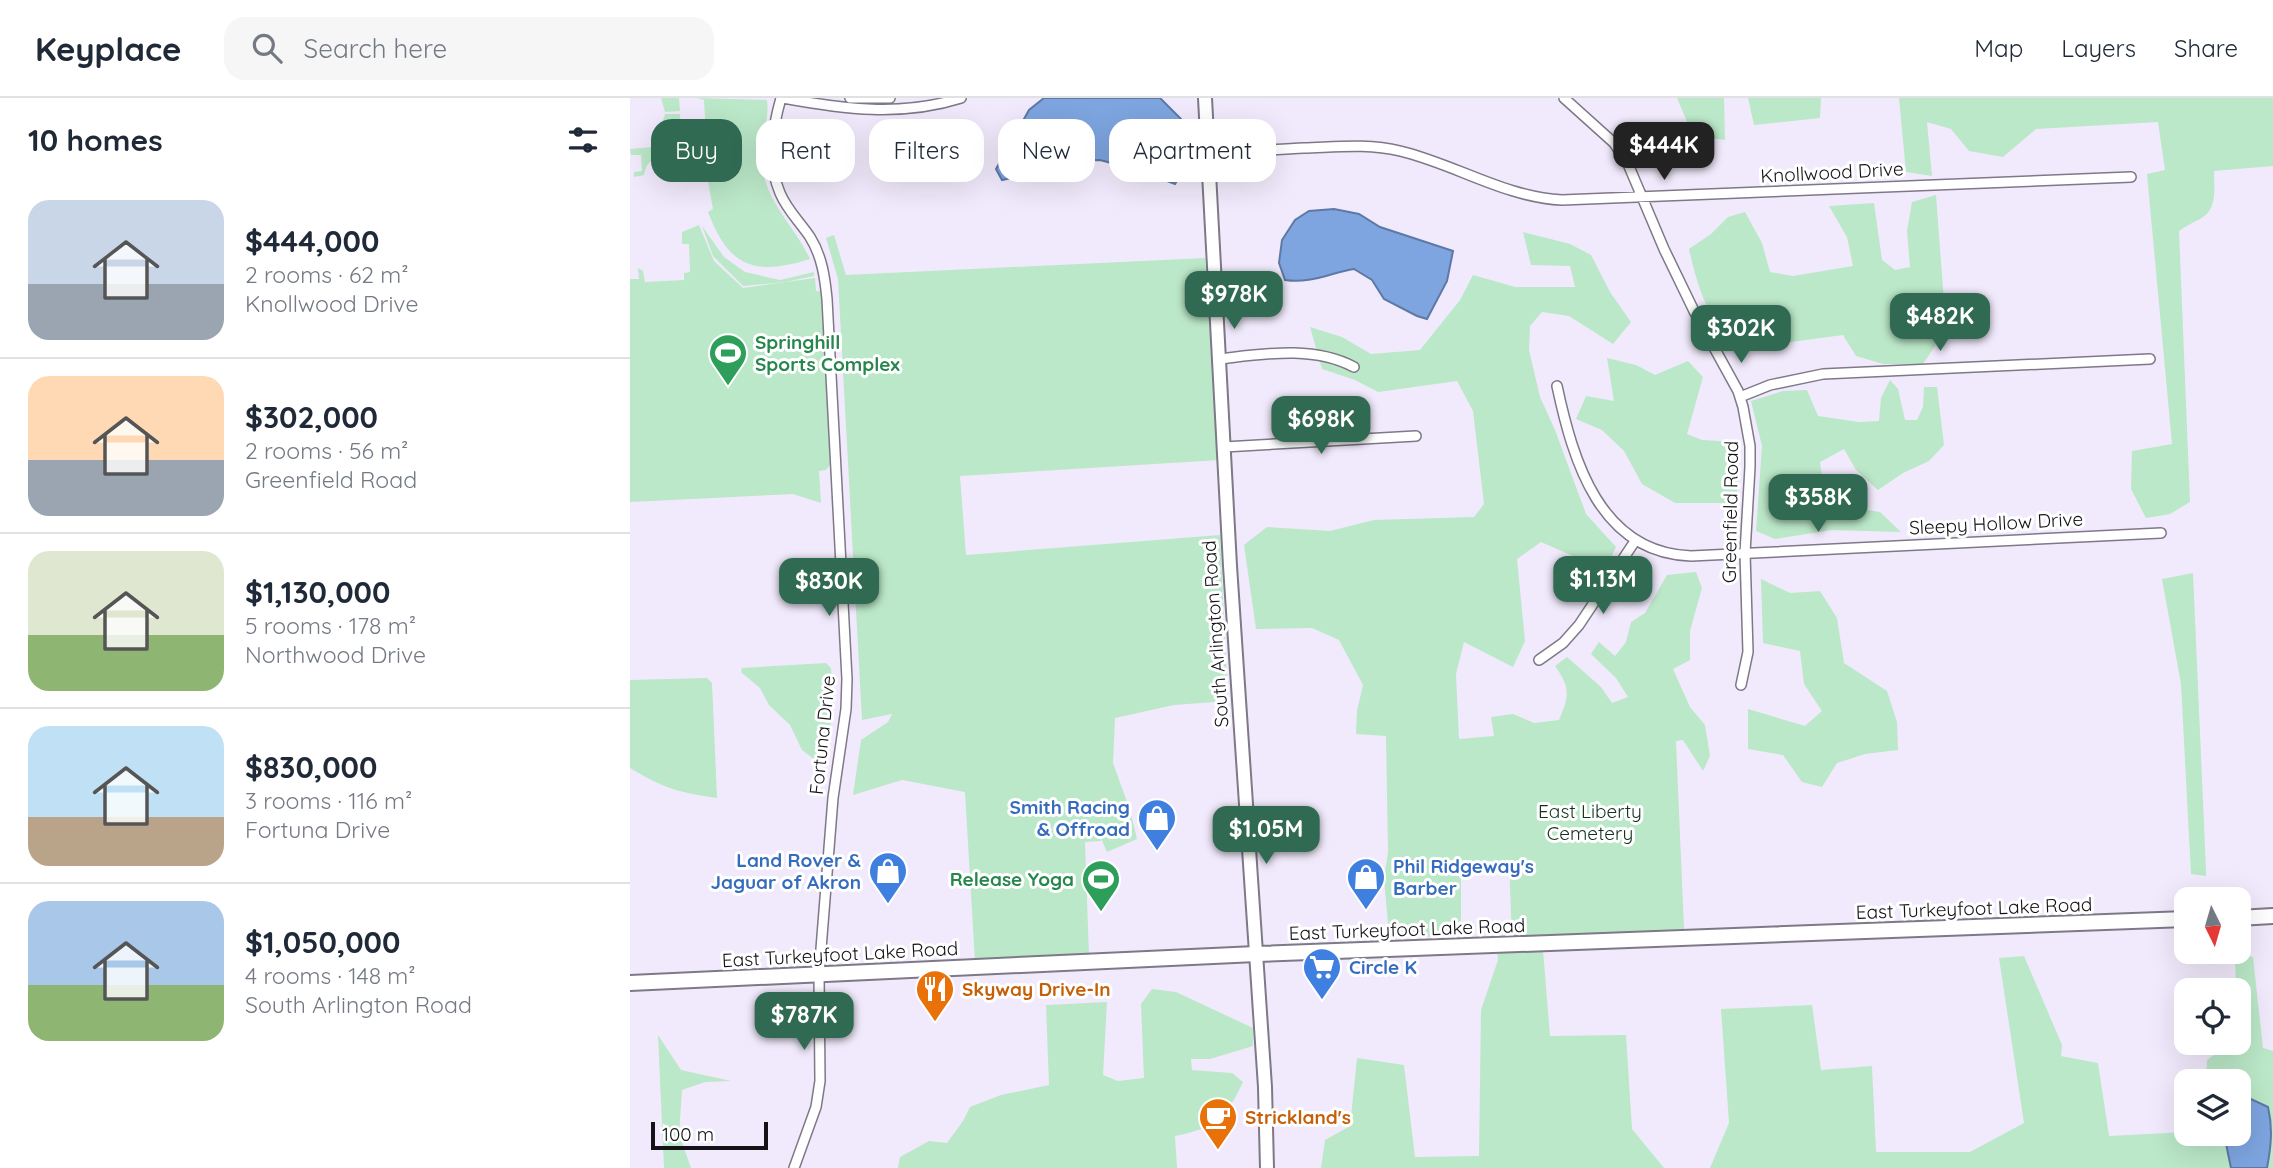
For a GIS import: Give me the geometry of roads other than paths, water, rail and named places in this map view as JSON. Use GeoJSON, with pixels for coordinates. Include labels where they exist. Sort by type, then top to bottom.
{"type":"FeatureCollection","features":[{"type":"Feature","properties":{"kind":"main road","name":"South Arlington Road"},"geometry":{"type":"LineString","coordinates":[[1205,98],[1206,119]]}},
{"type":"Feature","properties":{"kind":"main road","name":"South Arlington Road"},"geometry":{"type":"LineString","coordinates":[[1210,182],[1231,592],[1256,954],[1267,1168]]}},
{"type":"Feature","properties":{"kind":"main road"},"geometry":{"type":"LineString","coordinates":[[2251,917],[2273,916]]}},
{"type":"Feature","properties":{"kind":"main road","name":"East Turkeyfoot Lake Road"},"geometry":{"type":"LineString","coordinates":[[630,983],[1256,954],[2174,919]]}},
{"type":"Feature","properties":{"kind":"street"},"geometry":{"type":"LineString","coordinates":[[782,98],[835,108],[881,110],[931,105],[961,98]]}},
{"type":"Feature","properties":{"kind":"street","name":"Fortuna Drive"},"geometry":{"type":"LineString","coordinates":[[782,98],[772,141],[773,173],[788,209],[811,239],[821,260],[827,299],[847,679],[846,709],[832,810],[819,974],[820,1081],[816,1107],[794,1168]]}},
{"type":"Feature","properties":{"kind":"street"},"geometry":{"type":"LineString","coordinates":[[850,98],[890,98]]}},
{"type":"Feature","properties":{"kind":"street","name":"Greenfield Road"},"geometry":{"type":"LineString","coordinates":[[1564,98],[1614,143],[1635,176],[1642,198],[1694,311],[1740,397],[1750,446],[1745,553],[1748,652],[1741,685]]}},
{"type":"Feature","properties":{"kind":"street","name":"Knollwood Drive"},"geometry":{"type":"LineString","coordinates":[[1276,151],[1371,147],[1414,155],[1530,196],[1562,200],[2131,177]]}},
{"type":"Feature","properties":{"kind":"street"},"geometry":{"type":"LineString","coordinates":[[1219,359],[1310,354],[1335,358],[1354,367]]}},
{"type":"Feature","properties":{"kind":"street"},"geometry":{"type":"LineString","coordinates":[[1740,397],[1770,385],[1823,374],[2150,359]]}},
{"type":"Feature","properties":{"kind":"street","name":"Sleepy Hollow Drive"},"geometry":{"type":"LineString","coordinates":[[1557,386],[1568,431],[1587,480],[1611,521],[1635,541],[1659,551],[1686,556],[2161,533]]}},
{"type":"Feature","properties":{"kind":"street"},"geometry":{"type":"LineString","coordinates":[[1224,447],[1416,436]]}},
{"type":"Feature","properties":{"kind":"street"},"geometry":{"type":"LineString","coordinates":[[1539,660],[1563,643],[1578,625],[1635,541]]}},
{"type":"Feature","properties":{"kind":"water"},"geometry":{"type":"Polygon","coordinates":[[[1044,98],[1160,98],[1181,119],[1109,119],[1109,162],[1095,160],[1095,119],[1024,119],[1029,110],[1044,98]]]}},
{"type":"Feature","properties":{"kind":"water"},"geometry":{"type":"Polygon","coordinates":[[[1334,209],[1359,214],[1380,227],[1453,251],[1447,281],[1427,319],[1384,299],[1372,280],[1354,269],[1311,279],[1285,280],[1279,263],[1282,240],[1295,220],[1309,211],[1334,209]]]}},
{"type":"Feature","properties":{"kind":"water"},"geometry":{"type":"Polygon","coordinates":[[[2251,1099],[2268,1107],[2271,1138],[2267,1168],[2231,1168],[2226,1146],[2251,1146],[2251,1099]]]}},
{"type":"Feature","properties":{"kind":"place","name":"Springhill Sports Complex"},"geometry":{"type":"Point","coordinates":[728,387]}},
{"type":"Feature","properties":{"kind":"place","name":"Smith Racing & Offroad"},"geometry":{"type":"Point","coordinates":[1157,852]}},
{"type":"Feature","properties":{"kind":"place","name":"Land Rover & Jaguar of Akron"},"geometry":{"type":"Point","coordinates":[888,905]}},
{"type":"Feature","properties":{"kind":"place","name":"Phil Ridgeway's Barber"},"geometry":{"type":"Point","coordinates":[1366,911]}},
{"type":"Feature","properties":{"kind":"place","name":"Release Yoga"},"geometry":{"type":"Point","coordinates":[1101,913]}},
{"type":"Feature","properties":{"kind":"place","name":"Circle K"},"geometry":{"type":"Point","coordinates":[1322,1001]}},
{"type":"Feature","properties":{"kind":"place","name":"Skyway Drive-In"},"geometry":{"type":"Point","coordinates":[935,1023]}},
{"type":"Feature","properties":{"kind":"place","name":"Strickland's"},"geometry":{"type":"Point","coordinates":[1218,1151]}},
{"type":"Feature","properties":{"kind":"park label","name":"East Liberty Cemetery"},"geometry":{"type":"Point","coordinates":[1590,822]}}]}
